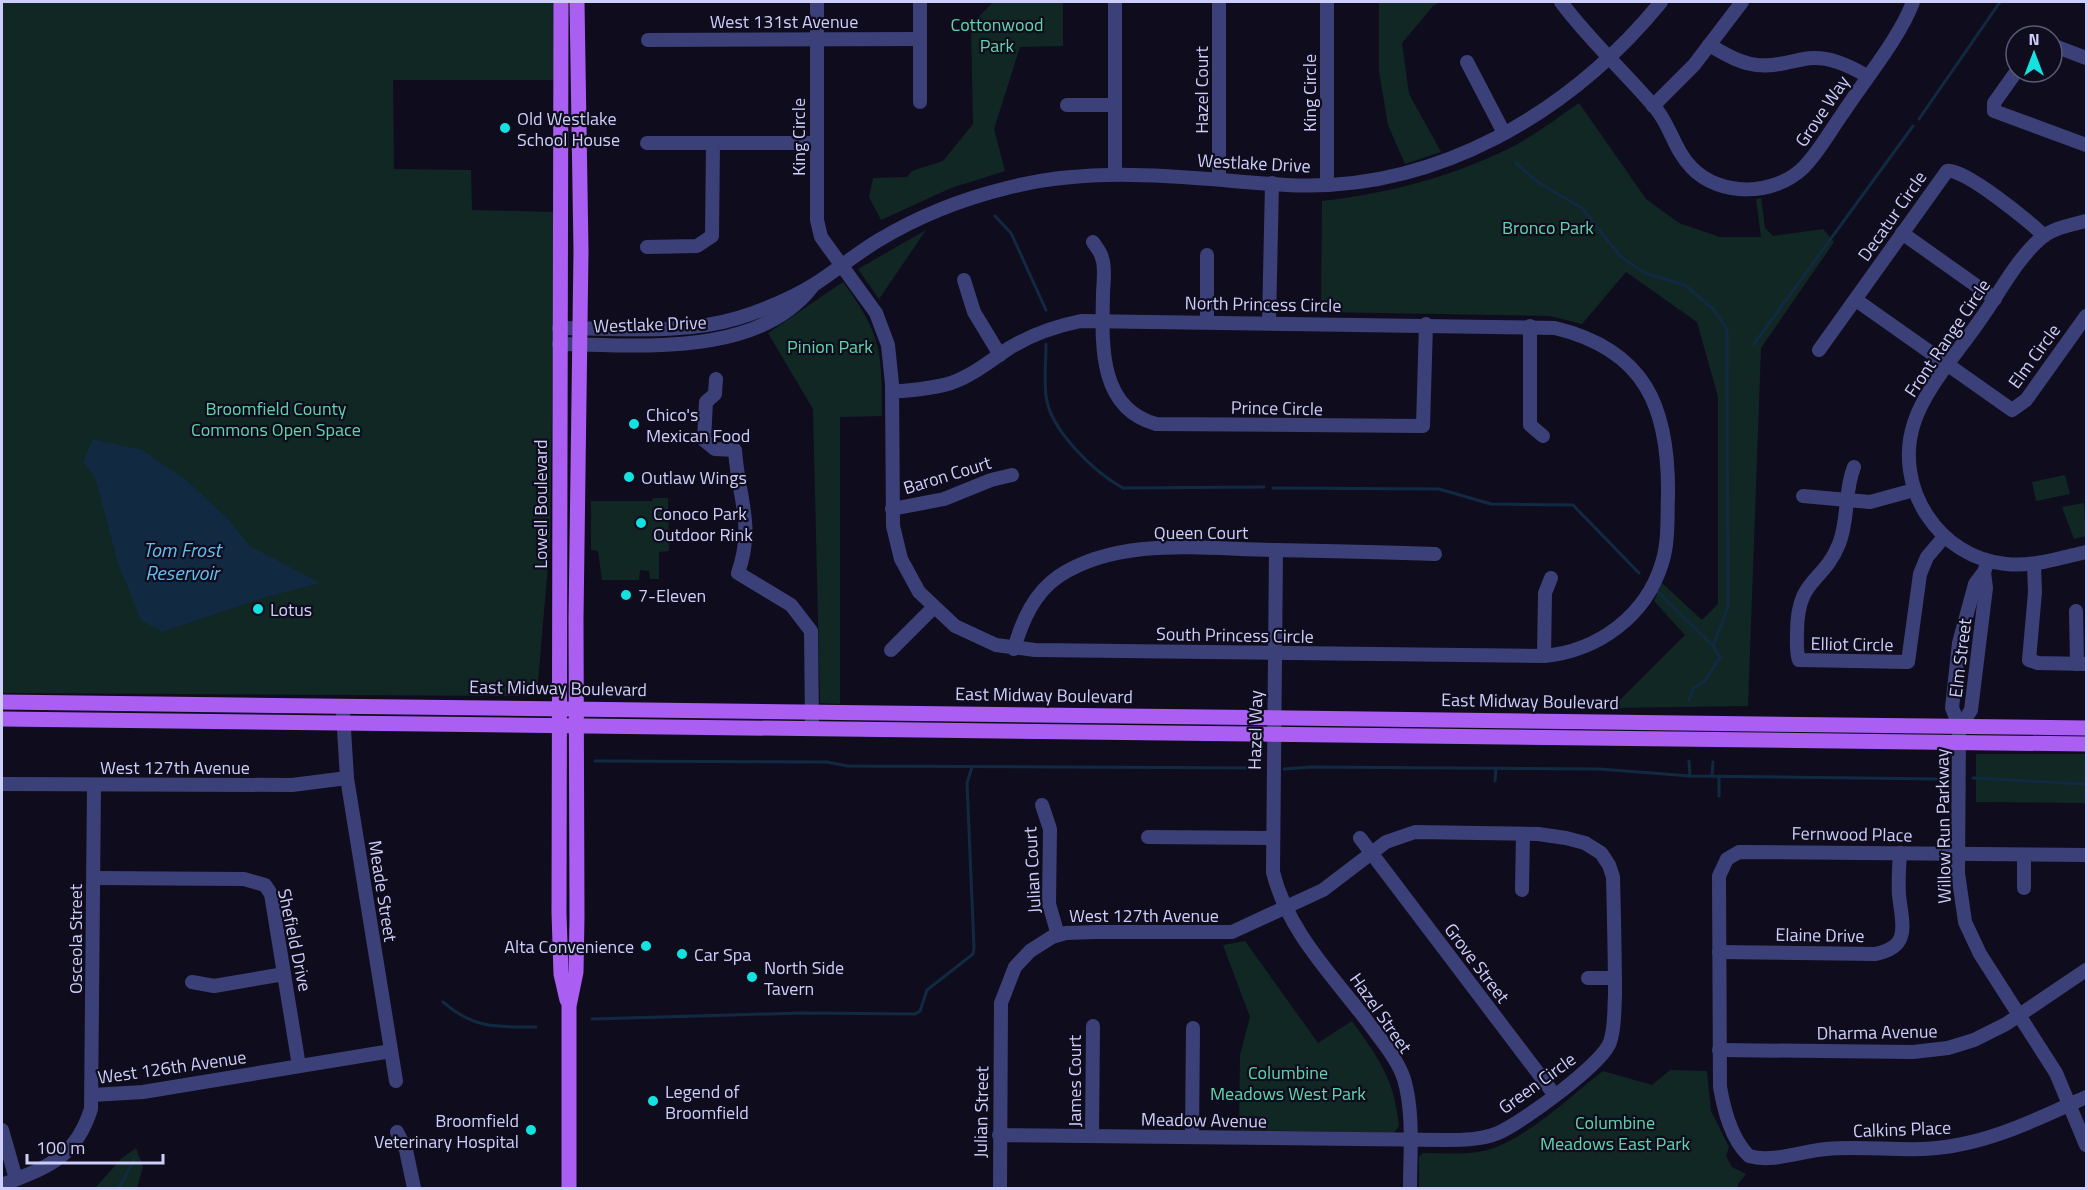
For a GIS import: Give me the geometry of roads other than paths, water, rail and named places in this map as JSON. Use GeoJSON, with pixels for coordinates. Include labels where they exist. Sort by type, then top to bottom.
{"type":"FeatureCollection","features":[{"type":"Feature","properties":{"kind":"main road","name":"Lowell Boulevard"},"geometry":{"type":"LineString","coordinates":[[561,2],[560,850],[561,974],[569,1006]]}},
{"type":"Feature","properties":{"kind":"main road","name":"Lowell Boulevard"},"geometry":{"type":"LineString","coordinates":[[569,1188],[569,1006],[576,972],[577,917],[578,440],[581,251],[577,2]]}},
{"type":"Feature","properties":{"kind":"main road"},"geometry":{"type":"LineString","coordinates":[[559,381],[568,432],[573,439],[578,440]]}},
{"type":"Feature","properties":{"kind":"main road","name":"East Midway Boulevard"},"geometry":{"type":"LineString","coordinates":[[2,702],[1273,718],[1959,734],[2086,744]]}},
{"type":"Feature","properties":{"kind":"main road","name":"East Midway Boulevard"},"geometry":{"type":"LineString","coordinates":[[2,719],[1273,734],[1959,734],[2086,728]]}},
{"type":"Feature","properties":{"kind":"main road"},"geometry":{"type":"LineString","coordinates":[[560,850],[569,856],[569,895],[577,917]]}},
{"type":"Feature","properties":{"kind":"street","name":"King Circle"},"geometry":{"type":"LineString","coordinates":[[817,2],[818,230],[842,264]]}},
{"type":"Feature","properties":{"kind":"street"},"geometry":{"type":"LineString","coordinates":[[920,2],[920,102]]}},
{"type":"Feature","properties":{"kind":"street"},"geometry":{"type":"LineString","coordinates":[[1115,2],[1115,173]]}},
{"type":"Feature","properties":{"kind":"street","name":"Hazel Court"},"geometry":{"type":"LineString","coordinates":[[1219,2],[1219,179]]}},
{"type":"Feature","properties":{"kind":"street","name":"King Circle"},"geometry":{"type":"LineString","coordinates":[[1327,2],[1327,184]]}},
{"type":"Feature","properties":{"kind":"street","name":"Grove Way"},"geometry":{"type":"LineString","coordinates":[[1561,2],[1609,59],[1653,106],[1665,124],[1676,150],[1694,170],[1722,186],[1762,189],[1788,180],[1815,155],[1913,2]]}},
{"type":"Feature","properties":{"kind":"street","name":"Westlake Drive"},"geometry":{"type":"LineString","coordinates":[[559,327],[673,327],[721,322],[760,310],[813,286],[842,264],[914,221],[985,194],[1057,177],[1115,173],[1272,183],[1327,184],[1374,180],[1404,174],[1461,154],[1504,133],[1555,103],[1609,59],[1661,2]]}},
{"type":"Feature","properties":{"kind":"street"},"geometry":{"type":"LineString","coordinates":[[1653,106],[1678,84],[1742,2]]}},
{"type":"Feature","properties":{"kind":"street","name":"West 131st Avenue"},"geometry":{"type":"LineString","coordinates":[[648,40],[920,39]]}},
{"type":"Feature","properties":{"kind":"street"},"geometry":{"type":"LineString","coordinates":[[1709,45],[1734,59],[1755,65],[1781,64],[1814,58],[1839,62],[1867,76]]}},
{"type":"Feature","properties":{"kind":"street"},"geometry":{"type":"LineString","coordinates":[[2064,50],[2086,58]]}},
{"type":"Feature","properties":{"kind":"street"},"geometry":{"type":"LineString","coordinates":[[1467,62],[1504,133]]}},
{"type":"Feature","properties":{"kind":"street"},"geometry":{"type":"LineString","coordinates":[[2007,84],[1994,103],[1994,111],[2086,145]]}},
{"type":"Feature","properties":{"kind":"street"},"geometry":{"type":"LineString","coordinates":[[1066,105],[1115,105]]}},
{"type":"Feature","properties":{"kind":"street"},"geometry":{"type":"LineString","coordinates":[[647,143],[816,143]]}},
{"type":"Feature","properties":{"kind":"street"},"geometry":{"type":"LineString","coordinates":[[647,247],[697,246],[712,236],[713,143]]}},
{"type":"Feature","properties":{"kind":"street","name":"Decatur Circle"},"geometry":{"type":"LineString","coordinates":[[1819,350],[1945,173],[1952,169],[2034,225],[2044,236]]}},
{"type":"Feature","properties":{"kind":"street"},"geometry":{"type":"LineString","coordinates":[[1269,322],[1272,183]]}},
{"type":"Feature","properties":{"kind":"street","name":"Front Range Circle"},"geometry":{"type":"LineString","coordinates":[[2086,221],[2044,236],[2024,257],[1930,390],[1914,423],[1909,453],[1914,490],[1923,510],[1944,537],[1986,567],[2034,564],[2086,552]]}},
{"type":"Feature","properties":{"kind":"street"},"geometry":{"type":"LineString","coordinates":[[1902,233],[1995,298]]}},
{"type":"Feature","properties":{"kind":"street"},"geometry":{"type":"LineString","coordinates":[[1093,242],[1103,258],[1102,321]]}},
{"type":"Feature","properties":{"kind":"street"},"geometry":{"type":"LineString","coordinates":[[1208,255],[1208,321]]}},
{"type":"Feature","properties":{"kind":"street","name":"South Princess Circle"},"geometry":{"type":"LineString","coordinates":[[842,264],[880,320],[888,345],[892,392],[893,526],[907,574],[933,608],[955,626],[972,635],[1014,649],[1544,656],[1561,654],[1587,646],[1620,626],[1645,598],[1662,562],[1667,534],[1668,455],[1664,431],[1652,397],[1626,363]]}},
{"type":"Feature","properties":{"kind":"street"},"geometry":{"type":"LineString","coordinates":[[964,280],[974,312],[1000,356]]}},
{"type":"Feature","properties":{"kind":"street","name":"Westlake Drive"},"geometry":{"type":"LineString","coordinates":[[559,344],[675,344],[715,340],[770,322],[800,304],[813,286]]}},
{"type":"Feature","properties":{"kind":"street"},"geometry":{"type":"LineString","coordinates":[[1856,300],[1948,366]]}},
{"type":"Feature","properties":{"kind":"street","name":"Elm Circle"},"geometry":{"type":"LineString","coordinates":[[1948,366],[2008,408],[2015,409],[2026,400],[2086,316]]}},
{"type":"Feature","properties":{"kind":"street","name":"North Princess Circle"},"geometry":{"type":"LineString","coordinates":[[892,392],[952,383],[1000,356],[1024,339],[1049,329],[1081,321],[1530,326],[1577,333],[1601,345],[1626,363]]}},
{"type":"Feature","properties":{"kind":"street","name":"Prince Circle"},"geometry":{"type":"LineString","coordinates":[[1102,321],[1104,360],[1109,377],[1122,404],[1137,418],[1180,425],[1423,426],[1426,324]]}},
{"type":"Feature","properties":{"kind":"street"},"geometry":{"type":"LineString","coordinates":[[1530,326],[1530,425],[1543,436]]}},
{"type":"Feature","properties":{"kind":"street"},"geometry":{"type":"LineString","coordinates":[[1626,363],[1637,354]]}},
{"type":"Feature","properties":{"kind":"street"},"geometry":{"type":"LineString","coordinates":[[716,379],[715,394],[706,402],[704,440],[715,449],[735,450],[745,513],[746,549],[738,573],[791,605],[811,630],[812,728]]}},
{"type":"Feature","properties":{"kind":"street","name":"Elliot Circle"},"geometry":{"type":"LineString","coordinates":[[1854,467],[1848,482],[1839,543],[1831,560],[1807,586],[1799,603],[1797,657],[1802,662],[1908,662],[1920,574],[1927,557],[1944,537]]}},
{"type":"Feature","properties":{"kind":"street","name":"Baron Court"},"geometry":{"type":"LineString","coordinates":[[892,509],[944,499],[991,480],[1012,475]]}},
{"type":"Feature","properties":{"kind":"street"},"geometry":{"type":"LineString","coordinates":[[1803,496],[1877,501],[1914,490]]}},
{"type":"Feature","properties":{"kind":"street","name":"Queen Court"},"geometry":{"type":"LineString","coordinates":[[1014,649],[1028,611],[1050,584],[1093,560],[1138,550],[1276,550],[1435,554]]}},
{"type":"Feature","properties":{"kind":"street","name":"Hazel Way"},"geometry":{"type":"LineString","coordinates":[[1276,550],[1272,838],[1273,872],[1286,909]]}},
{"type":"Feature","properties":{"kind":"street"},"geometry":{"type":"LineString","coordinates":[[2034,564],[2035,600],[2028,658],[2032,662],[2082,664],[2076,611]]}},
{"type":"Feature","properties":{"kind":"street","name":"Elm Street"},"geometry":{"type":"LineString","coordinates":[[1959,734],[1952,708],[1959,643],[1975,584],[1986,567]]}},
{"type":"Feature","properties":{"kind":"street","name":"Elm Street"},"geometry":{"type":"LineString","coordinates":[[1959,734],[1971,710],[1986,588],[1986,567]]}},
{"type":"Feature","properties":{"kind":"street"},"geometry":{"type":"LineString","coordinates":[[1544,656],[1545,593],[1551,578]]}},
{"type":"Feature","properties":{"kind":"street"},"geometry":{"type":"LineString","coordinates":[[891,650],[933,608]]}},
{"type":"Feature","properties":{"kind":"street","name":"Meade Street"},"geometry":{"type":"LineString","coordinates":[[343,705],[347,778],[396,1081]]}},
{"type":"Feature","properties":{"kind":"street","name":"Willow Run Parkway"},"geometry":{"type":"LineString","coordinates":[[1959,734],[1958,854],[1962,906],[1971,938],[2056,1073],[2086,1145]]}},
{"type":"Feature","properties":{"kind":"street","name":"West 127th Avenue"},"geometry":{"type":"LineString","coordinates":[[2,784],[292,785],[347,778]]}},
{"type":"Feature","properties":{"kind":"street","name":"Osceola Street"},"geometry":{"type":"LineString","coordinates":[[92,1095],[94,784]]}},
{"type":"Feature","properties":{"kind":"street","name":"Julian Court"},"geometry":{"type":"LineString","coordinates":[[1042,805],[1050,829],[1049,904],[1058,935]]}},
{"type":"Feature","properties":{"kind":"street","name":"West 127th Avenue"},"geometry":{"type":"LineString","coordinates":[[1000,1036],[1001,1003],[1015,967],[1030,951],[1058,935],[1103,932],[1232,932],[1323,890],[1386,842],[1415,832],[1522,834],[1585,843],[1605,858]]}},
{"type":"Feature","properties":{"kind":"street"},"geometry":{"type":"LineString","coordinates":[[1522,834],[1522,890]]}},
{"type":"Feature","properties":{"kind":"street"},"geometry":{"type":"LineString","coordinates":[[1148,837],[1272,838]]}},
{"type":"Feature","properties":{"kind":"street"},"geometry":{"type":"LineString","coordinates":[[1360,838],[1371,853]]}},
{"type":"Feature","properties":{"kind":"street","name":"Fernwood Place"},"geometry":{"type":"LineString","coordinates":[[1719,952],[1719,876],[1722,854],[1749,851],[2086,855]]}},
{"type":"Feature","properties":{"kind":"street","name":"Grove Street"},"geometry":{"type":"LineString","coordinates":[[1371,853],[1554,1094]]}},
{"type":"Feature","properties":{"kind":"street","name":"Elaine Drive"},"geometry":{"type":"LineString","coordinates":[[1719,952],[1875,954],[1903,946],[1899,888],[1900,853]]}},
{"type":"Feature","properties":{"kind":"street"},"geometry":{"type":"LineString","coordinates":[[2024,855],[2024,888]]}},
{"type":"Feature","properties":{"kind":"street","name":"Green Circle"},"geometry":{"type":"LineString","coordinates":[[1410,1140],[1484,1137],[1506,1129],[1601,1057],[1610,1044],[1614,1021],[1615,978],[1613,878],[1605,858]]}},
{"type":"Feature","properties":{"kind":"street","name":"Shefield Drive"},"geometry":{"type":"LineString","coordinates":[[94,878],[244,879],[269,882],[299,1066]]}},
{"type":"Feature","properties":{"kind":"street","name":"Hazel Street"},"geometry":{"type":"LineString","coordinates":[[1286,909],[1295,926],[1394,1059],[1404,1079],[1409,1103],[1410,1188]]}},
{"type":"Feature","properties":{"kind":"street"},"geometry":{"type":"LineString","coordinates":[[1719,952],[1719,1050]]}},
{"type":"Feature","properties":{"kind":"street","name":"Dharma Avenue"},"geometry":{"type":"LineString","coordinates":[[1719,1050],[1913,1052],[1948,1048],[1974,1040],[2020,1014],[2086,970]]}},
{"type":"Feature","properties":{"kind":"street"},"geometry":{"type":"LineString","coordinates":[[192,982],[214,986],[284,974]]}},
{"type":"Feature","properties":{"kind":"street"},"geometry":{"type":"LineString","coordinates":[[1588,978],[1615,978]]}},
{"type":"Feature","properties":{"kind":"street","name":"James Court"},"geometry":{"type":"LineString","coordinates":[[1092,1136],[1093,1026]]}},
{"type":"Feature","properties":{"kind":"street"},"geometry":{"type":"LineString","coordinates":[[1192,1137],[1193,1028]]}},
{"type":"Feature","properties":{"kind":"street","name":"Julian Street"},"geometry":{"type":"LineString","coordinates":[[1000,1036],[1000,1188]]}},
{"type":"Feature","properties":{"kind":"street","name":"Calkins Place"},"geometry":{"type":"LineString","coordinates":[[1719,1050],[1719,1078],[1723,1104],[1744,1158],[1761,1158],[1828,1149],[1922,1149],[1964,1144],[2003,1134],[2086,1097]]}},
{"type":"Feature","properties":{"kind":"street","name":"West 126th Avenue"},"geometry":{"type":"LineString","coordinates":[[2,1185],[55,1162],[72,1148],[84,1128],[92,1095],[143,1092],[391,1051]]}},
{"type":"Feature","properties":{"kind":"street"},"geometry":{"type":"LineString","coordinates":[[2,1130],[16,1179]]}},
{"type":"Feature","properties":{"kind":"street"},"geometry":{"type":"LineString","coordinates":[[397,1132],[406,1150],[414,1188]]}},
{"type":"Feature","properties":{"kind":"street","name":"Meadow Avenue"},"geometry":{"type":"LineString","coordinates":[[999,1135],[1410,1140]]}},
{"type":"Feature","properties":{"kind":"water","name":"Tom Frost Reservoir"},"geometry":{"type":"Polygon","coordinates":[[[93,439],[142,450],[185,479],[227,518],[250,546],[320,583],[266,597],[162,632],[141,620],[118,563],[95,477],[83,462],[93,439]]]}},
{"type":"Feature","properties":{"kind":"waterway"},"geometry":{"type":"LineString","coordinates":[[1919,119],[2000,2]]}},
{"type":"Feature","properties":{"kind":"waterway"},"geometry":{"type":"LineString","coordinates":[[1754,344],[1913,126]]}},
{"type":"Feature","properties":{"kind":"waterway"},"geometry":{"type":"LineString","coordinates":[[1516,163],[1539,183],[1582,208],[1620,256],[1645,273],[1685,285],[1713,309],[1727,329],[1728,607],[1713,646]]}},
{"type":"Feature","properties":{"kind":"waterway"},"geometry":{"type":"LineString","coordinates":[[995,216],[1011,233],[1046,310]]}},
{"type":"Feature","properties":{"kind":"waterway"},"geometry":{"type":"LineString","coordinates":[[1046,344],[1045,376],[1049,409],[1064,436],[1075,449],[1112,481],[1123,488],[1264,487]]}},
{"type":"Feature","properties":{"kind":"waterway"},"geometry":{"type":"LineString","coordinates":[[1273,488],[1439,489],[1491,504],[1573,505],[1639,573]]}},
{"type":"Feature","properties":{"kind":"waterway"},"geometry":{"type":"LineString","coordinates":[[1658,592],[1713,646],[1720,657],[1705,681],[1693,688],[1689,700]]}},
{"type":"Feature","properties":{"kind":"waterway"},"geometry":{"type":"LineString","coordinates":[[595,761],[827,762],[848,766],[1261,768]]}},
{"type":"Feature","properties":{"kind":"waterway"},"geometry":{"type":"LineString","coordinates":[[1689,761],[1690,776]]}},
{"type":"Feature","properties":{"kind":"waterway"},"geometry":{"type":"LineString","coordinates":[[1712,776],[1713,762]]}},
{"type":"Feature","properties":{"kind":"waterway"},"geometry":{"type":"LineString","coordinates":[[592,1019],[803,1013],[915,1014],[920,1011],[927,990],[973,954],[967,783],[972,767]]}},
{"type":"Feature","properties":{"kind":"waterway"},"geometry":{"type":"LineString","coordinates":[[1284,769],[1311,767],[1599,769],[1690,776],[1939,779]]}},
{"type":"Feature","properties":{"kind":"waterway"},"geometry":{"type":"LineString","coordinates":[[1495,781],[1496,768]]}},
{"type":"Feature","properties":{"kind":"waterway"},"geometry":{"type":"LineString","coordinates":[[1719,776],[1719,796]]}},
{"type":"Feature","properties":{"kind":"waterway"},"geometry":{"type":"LineString","coordinates":[[1973,778],[2086,784]]}},
{"type":"Feature","properties":{"kind":"waterway"},"geometry":{"type":"LineString","coordinates":[[443,1002],[465,1017],[486,1025],[536,1027]]}},
{"type":"Feature","properties":{"kind":"waterway"},"geometry":{"type":"LineString","coordinates":[[119,1188],[134,1160]]}},
{"type":"Feature","properties":{"kind":"place","name":"Old Westlake School House"},"geometry":{"type":"Point","coordinates":[505,128]}},
{"type":"Feature","properties":{"kind":"place","name":"Chico's Mexican Food"},"geometry":{"type":"Point","coordinates":[634,424]}},
{"type":"Feature","properties":{"kind":"place","name":"Outlaw Wings"},"geometry":{"type":"Point","coordinates":[629,477]}},
{"type":"Feature","properties":{"kind":"place","name":"Conoco Park Outdoor Rink"},"geometry":{"type":"Point","coordinates":[641,523]}},
{"type":"Feature","properties":{"kind":"place","name":"7-Eleven"},"geometry":{"type":"Point","coordinates":[626,595]}},
{"type":"Feature","properties":{"kind":"place","name":"Lotus"},"geometry":{"type":"Point","coordinates":[258,609]}},
{"type":"Feature","properties":{"kind":"place","name":"Alta Convenience"},"geometry":{"type":"Point","coordinates":[646,946]}},
{"type":"Feature","properties":{"kind":"place","name":"Car Spa"},"geometry":{"type":"Point","coordinates":[682,954]}},
{"type":"Feature","properties":{"kind":"place","name":"North Side Tavern"},"geometry":{"type":"Point","coordinates":[752,977]}},
{"type":"Feature","properties":{"kind":"place","name":"Legend of Broomfield"},"geometry":{"type":"Point","coordinates":[653,1101]}},
{"type":"Feature","properties":{"kind":"place","name":"Broomfield Veterinary Hospital"},"geometry":{"type":"Point","coordinates":[531,1130]}},
{"type":"Feature","properties":{"kind":"park label","name":"Cottonwood Park"},"geometry":{"type":"Point","coordinates":[997,34]}},
{"type":"Feature","properties":{"kind":"park label","name":"Bronco Park"},"geometry":{"type":"Point","coordinates":[1548,227]}},
{"type":"Feature","properties":{"kind":"park label","name":"Pinion Park"},"geometry":{"type":"Point","coordinates":[830,346]}},
{"type":"Feature","properties":{"kind":"park label","name":"Broomfield County Commons Open Space"},"geometry":{"type":"Point","coordinates":[276,418]}},
{"type":"Feature","properties":{"kind":"park label","name":"Columbine Meadows West Park"},"geometry":{"type":"Point","coordinates":[1288,1082]}},
{"type":"Feature","properties":{"kind":"park label","name":"Columbine Meadows East Park"},"geometry":{"type":"Point","coordinates":[1615,1132]}}]}
